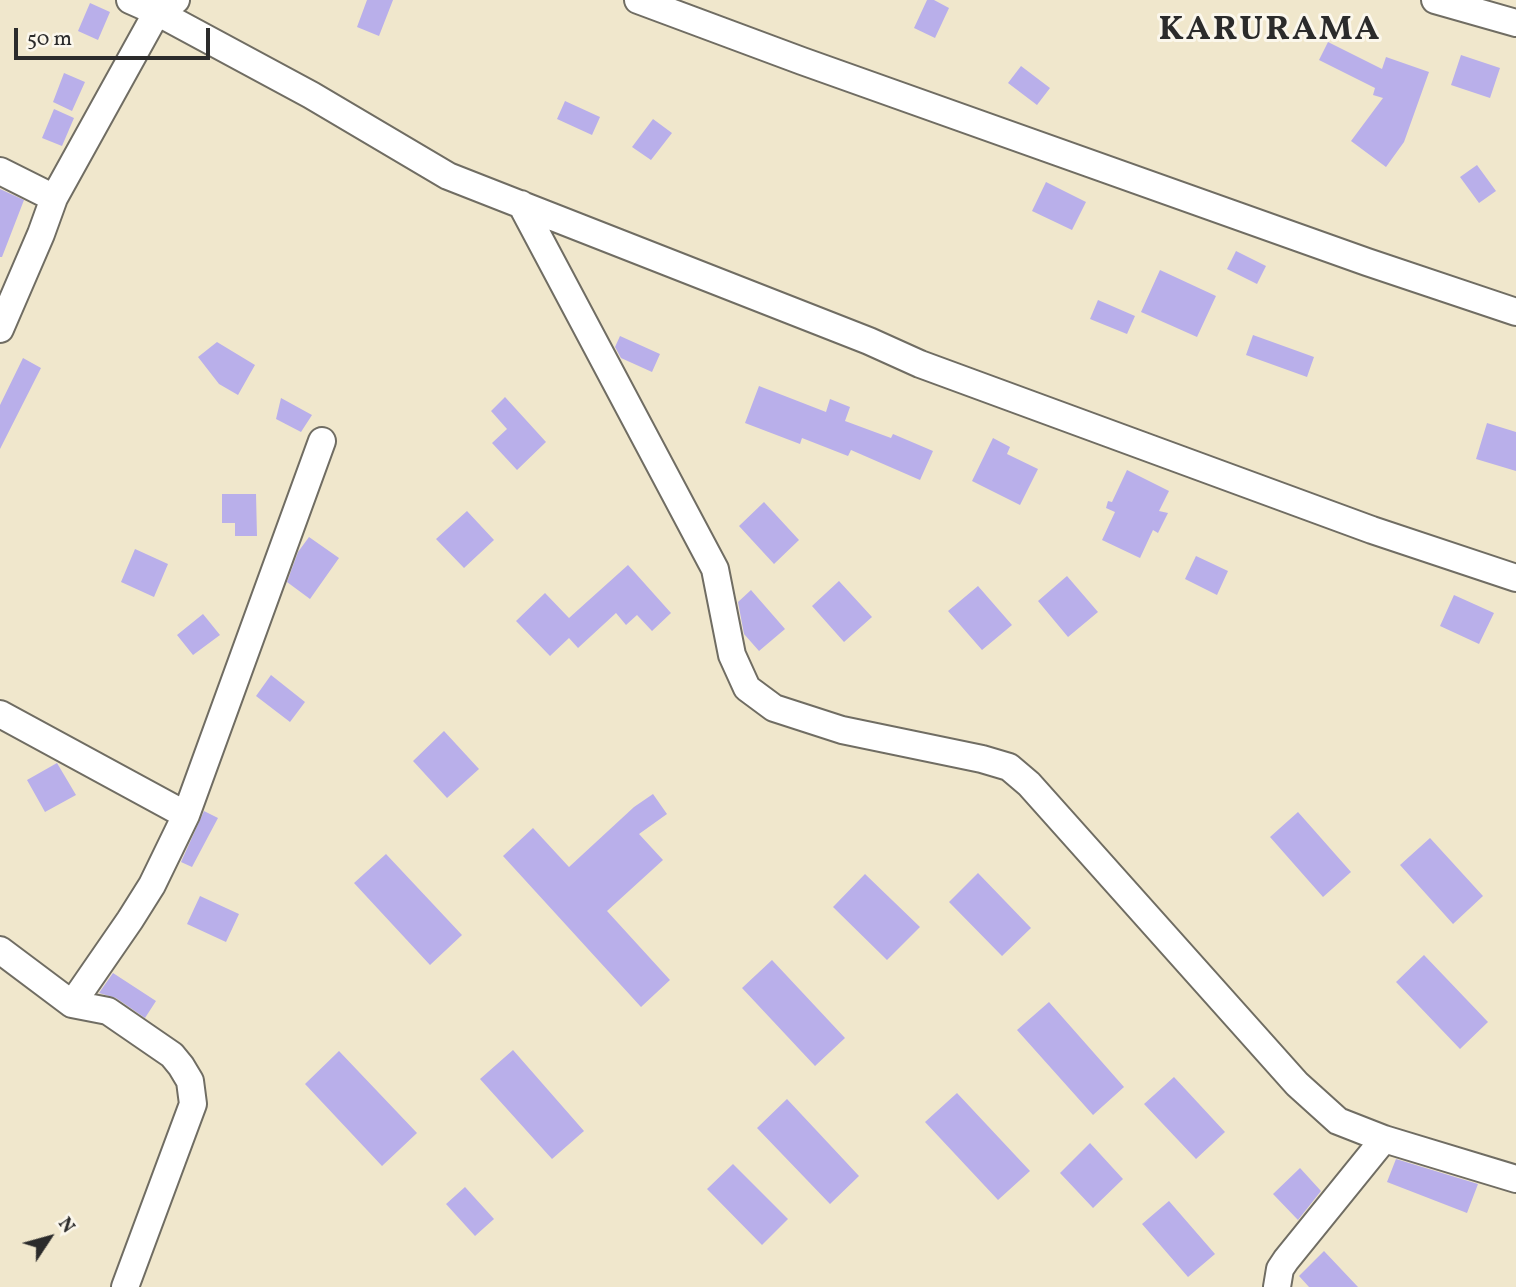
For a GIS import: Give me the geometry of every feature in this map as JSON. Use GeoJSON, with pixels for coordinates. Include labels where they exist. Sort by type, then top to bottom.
{"type":"FeatureCollection","features":[{"type":"Feature","properties":{"kind":"street"},"geometry":{"type":"LineString","coordinates":[[131,0],[166,6],[448,176],[933,368],[1359,525],[1516,578]]}},
{"type":"Feature","properties":{"kind":"street"},"geometry":{"type":"LineString","coordinates":[[638,0],[1367,262],[1516,312]]}},
{"type":"Feature","properties":{"kind":"street"},"geometry":{"type":"LineString","coordinates":[[1435,0],[1516,23]]}},
{"type":"Feature","properties":{"kind":"street"},"geometry":{"type":"LineString","coordinates":[[0,329],[54,198],[166,6]]}},
{"type":"Feature","properties":{"kind":"street"},"geometry":{"type":"LineString","coordinates":[[0,171],[54,198]]}},
{"type":"Feature","properties":{"kind":"street"},"geometry":{"type":"LineString","coordinates":[[521,204],[715,569],[732,655],[747,688],[774,708],[842,730],[1009,767],[1029,784],[1297,1084],[1338,1121],[1384,1139],[1516,1179]]}},
{"type":"Feature","properties":{"kind":"street"},"geometry":{"type":"LineString","coordinates":[[72,1004],[131,920],[152,885],[186,815],[322,441]]}},
{"type":"Feature","properties":{"kind":"street"},"geometry":{"type":"LineString","coordinates":[[0,714],[186,815]]}},
{"type":"Feature","properties":{"kind":"street"},"geometry":{"type":"LineString","coordinates":[[0,950],[72,1004],[108,1011],[172,1055],[190,1081],[193,1104],[125,1287]]}},
{"type":"Feature","properties":{"kind":"street"},"geometry":{"type":"LineString","coordinates":[[1277,1287],[1280,1269],[1286,1260],[1384,1139]]}},
{"type":"Feature","properties":{"kind":"building"},"geometry":{"type":"Polygon","coordinates":[[[367,0],[393,0],[379,36],[357,27],[367,0]]]}},
{"type":"Feature","properties":{"kind":"building"},"geometry":{"type":"Polygon","coordinates":[[[927,0],[934,0],[949,8],[935,38],[914,28],[927,0]]]}},
{"type":"Feature","properties":{"kind":"building"},"geometry":{"type":"Polygon","coordinates":[[[90,3],[110,12],[98,40],[78,31],[90,3]]]}},
{"type":"Feature","properties":{"kind":"building"},"geometry":{"type":"Polygon","coordinates":[[[1328,42],[1382,69],[1386,57],[1429,72],[1404,142],[1386,167],[1351,141],[1383,98],[1373,95],[1375,88],[1319,60],[1328,42]]]}},
{"type":"Feature","properties":{"kind":"building"},"geometry":{"type":"Polygon","coordinates":[[[1461,55],[1500,68],[1490,98],[1451,85],[1461,55]]]}},
{"type":"Feature","properties":{"kind":"building"},"geometry":{"type":"Polygon","coordinates":[[[1021,66],[1050,88],[1037,105],[1008,83],[1021,66]]]}},
{"type":"Feature","properties":{"kind":"building"},"geometry":{"type":"Polygon","coordinates":[[[64,73],[85,82],[72,111],[53,102],[64,73]]]}},
{"type":"Feature","properties":{"kind":"building"},"geometry":{"type":"Polygon","coordinates":[[[565,101],[600,117],[592,135],[557,119],[565,101]]]}},
{"type":"Feature","properties":{"kind":"building"},"geometry":{"type":"Polygon","coordinates":[[[54,109],[74,118],[62,146],[42,138],[54,109]]]}},
{"type":"Feature","properties":{"kind":"building"},"geometry":{"type":"Polygon","coordinates":[[[653,119],[672,133],[651,160],[632,147],[653,119]]]}},
{"type":"Feature","properties":{"kind":"building"},"geometry":{"type":"Polygon","coordinates":[[[1477,165],[1496,191],[1479,203],[1460,177],[1477,165]]]}},
{"type":"Feature","properties":{"kind":"building"},"geometry":{"type":"Polygon","coordinates":[[[1046,182],[1086,202],[1072,230],[1032,211],[1046,182]]]}},
{"type":"Feature","properties":{"kind":"building"},"geometry":{"type":"Polygon","coordinates":[[[0,189],[24,200],[2,257],[0,257],[0,189]]]}},
{"type":"Feature","properties":{"kind":"building"},"geometry":{"type":"Polygon","coordinates":[[[1236,251],[1266,266],[1257,284],[1227,269],[1236,251]]]}},
{"type":"Feature","properties":{"kind":"building"},"geometry":{"type":"Polygon","coordinates":[[[1160,270],[1216,296],[1197,337],[1141,312],[1160,270]]]}},
{"type":"Feature","properties":{"kind":"building"},"geometry":{"type":"Polygon","coordinates":[[[1098,300],[1135,316],[1127,334],[1090,319],[1098,300]]]}},
{"type":"Feature","properties":{"kind":"building"},"geometry":{"type":"Polygon","coordinates":[[[1253,335],[1314,357],[1307,377],[1246,355],[1253,335]]]}},
{"type":"Feature","properties":{"kind":"building"},"geometry":{"type":"Polygon","coordinates":[[[620,336],[660,354],[652,372],[621,358],[615,347],[620,336]]]}},
{"type":"Feature","properties":{"kind":"building"},"geometry":{"type":"Polygon","coordinates":[[[217,342],[255,365],[238,395],[219,384],[198,357],[217,342]]]}},
{"type":"Feature","properties":{"kind":"building"},"geometry":{"type":"Polygon","coordinates":[[[23,358],[41,368],[0,449],[0,405],[23,358]]]}},
{"type":"Feature","properties":{"kind":"building"},"geometry":{"type":"Polygon","coordinates":[[[759,386],[826,412],[830,399],[850,407],[845,421],[891,438],[893,434],[933,451],[920,480],[851,450],[848,456],[802,438],[800,444],[745,423],[759,386]]]}},
{"type":"Feature","properties":{"kind":"building"},"geometry":{"type":"Polygon","coordinates":[[[505,397],[546,442],[517,470],[492,443],[507,429],[491,411],[505,397]]]}},
{"type":"Feature","properties":{"kind":"building"},"geometry":{"type":"Polygon","coordinates":[[[281,398],[312,415],[301,432],[276,419],[281,398]]]}},
{"type":"Feature","properties":{"kind":"building"},"geometry":{"type":"Polygon","coordinates":[[[1487,423],[1516,432],[1516,471],[1476,459],[1487,423]]]}},
{"type":"Feature","properties":{"kind":"building"},"geometry":{"type":"Polygon","coordinates":[[[993,438],[1010,447],[1007,454],[1038,469],[1020,505],[972,481],[993,438]]]}},
{"type":"Feature","properties":{"kind":"building"},"geometry":{"type":"Polygon","coordinates":[[[1127,470],[1169,491],[1159,511],[1168,513],[1158,533],[1153,530],[1140,558],[1102,540],[1115,512],[1106,508],[1108,501],[1112,502],[1127,470]]]}},
{"type":"Feature","properties":{"kind":"building"},"geometry":{"type":"Polygon","coordinates":[[[222,494],[256,494],[257,536],[235,536],[235,523],[222,523],[222,494]]]}},
{"type":"Feature","properties":{"kind":"building"},"geometry":{"type":"Polygon","coordinates":[[[764,502],[799,540],[774,564],[739,526],[764,502]]]}},
{"type":"Feature","properties":{"kind":"building"},"geometry":{"type":"Polygon","coordinates":[[[467,511],[494,540],[464,568],[436,539],[467,511]]]}},
{"type":"Feature","properties":{"kind":"building"},"geometry":{"type":"Polygon","coordinates":[[[309,537],[339,558],[310,599],[287,582],[298,552],[309,537]]]}},
{"type":"Feature","properties":{"kind":"building"},"geometry":{"type":"Polygon","coordinates":[[[135,549],[168,564],[154,597],[121,582],[135,549]]]}},
{"type":"Feature","properties":{"kind":"building"},"geometry":{"type":"Polygon","coordinates":[[[1196,556],[1228,571],[1217,595],[1185,579],[1196,556]]]}},
{"type":"Feature","properties":{"kind":"building"},"geometry":{"type":"Polygon","coordinates":[[[628,565],[671,613],[652,631],[637,615],[626,625],[616,613],[578,648],[569,638],[550,656],[516,621],[545,593],[569,618],[628,565]]]}},
{"type":"Feature","properties":{"kind":"building"},"geometry":{"type":"Polygon","coordinates":[[[1067,576],[1098,612],[1068,637],[1038,601],[1067,576]]]}},
{"type":"Feature","properties":{"kind":"building"},"geometry":{"type":"Polygon","coordinates":[[[839,581],[872,617],[844,642],[812,606],[839,581]]]}},
{"type":"Feature","properties":{"kind":"building"},"geometry":{"type":"Polygon","coordinates":[[[978,586],[1012,625],[982,650],[948,611],[978,586]]]}},
{"type":"Feature","properties":{"kind":"building"},"geometry":{"type":"Polygon","coordinates":[[[751,590],[785,629],[759,651],[744,634],[738,602],[751,590]]]}},
{"type":"Feature","properties":{"kind":"building"},"geometry":{"type":"Polygon","coordinates":[[[1454,595],[1494,613],[1479,644],[1440,626],[1454,595]]]}},
{"type":"Feature","properties":{"kind":"building"},"geometry":{"type":"Polygon","coordinates":[[[203,614],[220,635],[193,655],[177,635],[203,614]]]}},
{"type":"Feature","properties":{"kind":"building"},"geometry":{"type":"Polygon","coordinates":[[[271,675],[305,702],[290,722],[256,696],[271,675]]]}},
{"type":"Feature","properties":{"kind":"building"},"geometry":{"type":"Polygon","coordinates":[[[444,731],[479,769],[447,798],[413,761],[444,731]]]}},
{"type":"Feature","properties":{"kind":"building"},"geometry":{"type":"Polygon","coordinates":[[[57,763],[76,795],[45,812],[27,780],[57,763]]]}},
{"type":"Feature","properties":{"kind":"building"},"geometry":{"type":"Polygon","coordinates":[[[653,794],[667,814],[639,834],[663,860],[607,911],[670,980],[641,1007],[503,856],[533,828],[569,867],[634,807],[653,794]]]}},
{"type":"Feature","properties":{"kind":"building"},"geometry":{"type":"Polygon","coordinates":[[[204,811],[218,818],[192,867],[181,862],[204,811]]]}},
{"type":"Feature","properties":{"kind":"building"},"geometry":{"type":"Polygon","coordinates":[[[1298,812],[1351,872],[1323,897],[1270,837],[1298,812]]]}},
{"type":"Feature","properties":{"kind":"building"},"geometry":{"type":"Polygon","coordinates":[[[1430,838],[1483,896],[1453,924],[1400,865],[1430,838]]]}},
{"type":"Feature","properties":{"kind":"building"},"geometry":{"type":"Polygon","coordinates":[[[386,854],[462,935],[430,965],[354,883],[386,854]]]}},
{"type":"Feature","properties":{"kind":"building"},"geometry":{"type":"Polygon","coordinates":[[[978,873],[1031,928],[1002,956],[949,902],[978,873]]]}},
{"type":"Feature","properties":{"kind":"building"},"geometry":{"type":"Polygon","coordinates":[[[865,874],[920,927],[887,960],[833,907],[865,874]]]}},
{"type":"Feature","properties":{"kind":"building"},"geometry":{"type":"Polygon","coordinates":[[[200,896],[239,914],[226,942],[187,924],[200,896]]]}},
{"type":"Feature","properties":{"kind":"building"},"geometry":{"type":"Polygon","coordinates":[[[1424,955],[1488,1022],[1460,1049],[1396,982],[1424,955]]]}},
{"type":"Feature","properties":{"kind":"building"},"geometry":{"type":"Polygon","coordinates":[[[772,960],[845,1038],[815,1066],[742,988],[772,960]]]}},
{"type":"Feature","properties":{"kind":"building"},"geometry":{"type":"Polygon","coordinates":[[[113,973],[156,1001],[145,1018],[116,998],[99,993],[113,973]]]}},
{"type":"Feature","properties":{"kind":"building"},"geometry":{"type":"Polygon","coordinates":[[[1049,1002],[1124,1087],[1093,1115],[1017,1030],[1049,1002]]]}},
{"type":"Feature","properties":{"kind":"building"},"geometry":{"type":"Polygon","coordinates":[[[513,1050],[584,1131],[552,1159],[480,1079],[513,1050]]]}},
{"type":"Feature","properties":{"kind":"building"},"geometry":{"type":"Polygon","coordinates":[[[339,1051],[417,1133],[382,1166],[305,1084],[339,1051]]]}},
{"type":"Feature","properties":{"kind":"building"},"geometry":{"type":"Polygon","coordinates":[[[1174,1077],[1225,1132],[1196,1159],[1144,1104],[1174,1077]]]}},
{"type":"Feature","properties":{"kind":"building"},"geometry":{"type":"Polygon","coordinates":[[[957,1093],[1030,1171],[998,1200],[925,1122],[957,1093]]]}},
{"type":"Feature","properties":{"kind":"building"},"geometry":{"type":"Polygon","coordinates":[[[787,1099],[859,1176],[830,1204],[757,1128],[787,1099]]]}},
{"type":"Feature","properties":{"kind":"building"},"geometry":{"type":"Polygon","coordinates":[[[1090,1143],[1123,1179],[1093,1208],[1060,1173],[1090,1143]]]}},
{"type":"Feature","properties":{"kind":"building"},"geometry":{"type":"Polygon","coordinates":[[[1396,1159],[1478,1184],[1467,1213],[1387,1182],[1396,1159]]]}},
{"type":"Feature","properties":{"kind":"building"},"geometry":{"type":"Polygon","coordinates":[[[733,1164],[788,1219],[762,1245],[707,1189],[733,1164]]]}},
{"type":"Feature","properties":{"kind":"building"},"geometry":{"type":"Polygon","coordinates":[[[1300,1168],[1321,1191],[1298,1220],[1273,1194],[1300,1168]]]}},
{"type":"Feature","properties":{"kind":"building"},"geometry":{"type":"Polygon","coordinates":[[[465,1187],[494,1219],[475,1236],[446,1204],[465,1187]]]}},
{"type":"Feature","properties":{"kind":"building"},"geometry":{"type":"Polygon","coordinates":[[[1169,1201],[1215,1254],[1188,1277],[1142,1224],[1169,1201]]]}},
{"type":"Feature","properties":{"kind":"building"},"geometry":{"type":"Polygon","coordinates":[[[1324,1251],[1358,1287],[1309,1287],[1299,1276],[1324,1251]]]}},
{"type":"Feature","properties":{"kind":"district","name":"KARURAMA"},"geometry":{"type":"Point","coordinates":[1270,33]}}]}
